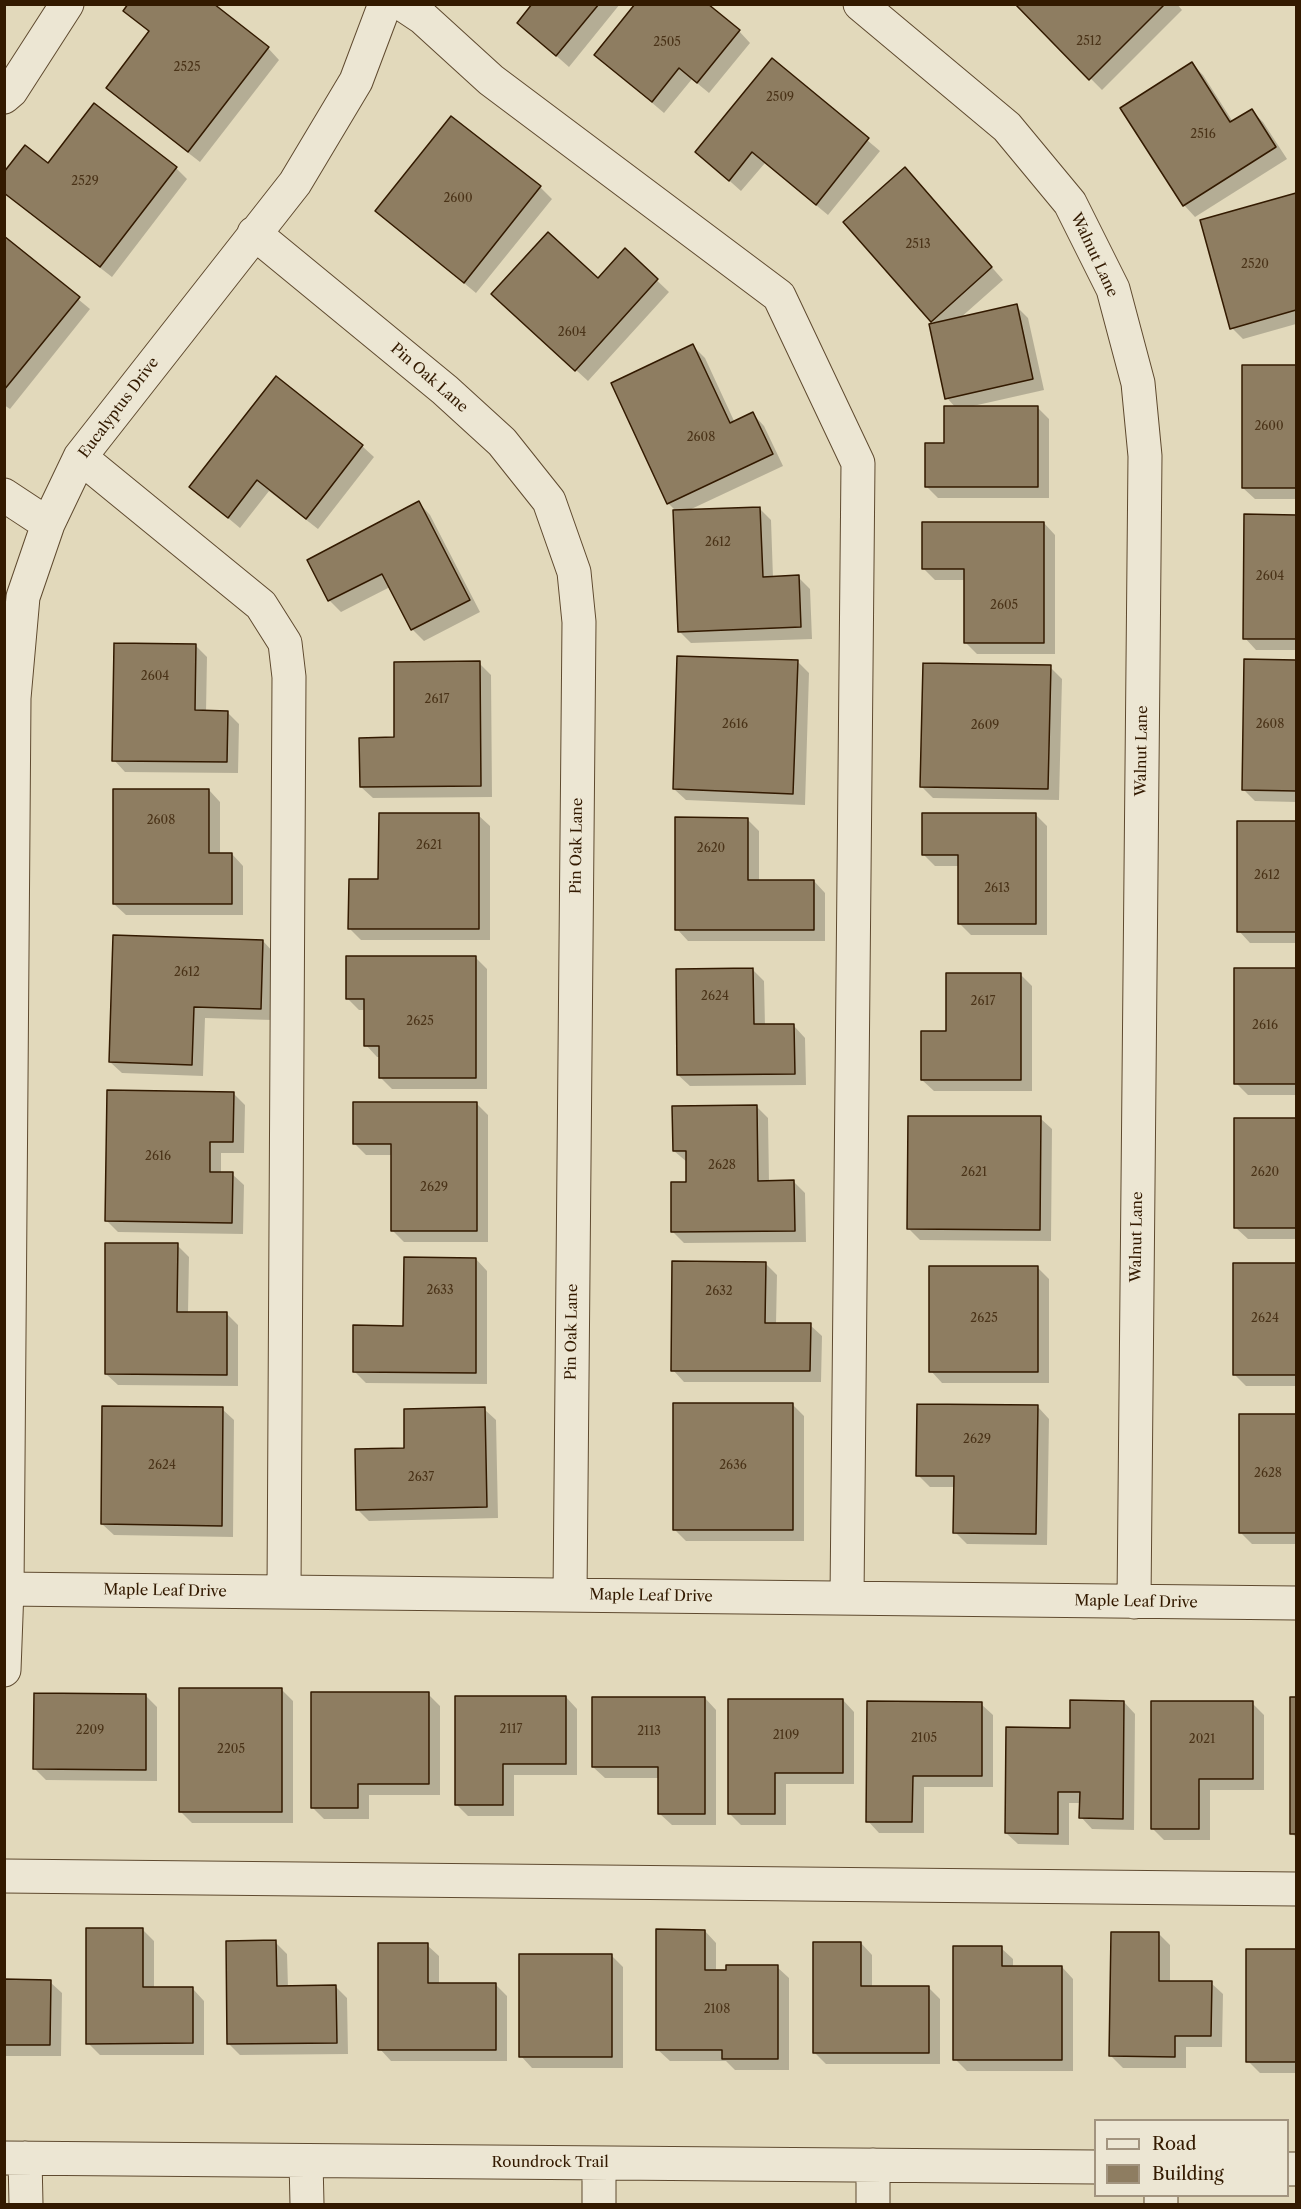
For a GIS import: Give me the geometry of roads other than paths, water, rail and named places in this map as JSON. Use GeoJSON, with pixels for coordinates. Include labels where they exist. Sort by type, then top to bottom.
{"type":"FeatureCollection","features":[{"type":"Feature","properties":{"kind":"street"},"geometry":{"type":"LineString","coordinates":[[4,97],[11,91],[67,4]]}},
{"type":"Feature","properties":{"kind":"street","name":"Eucalyptus Drive"},"geometry":{"type":"LineString","coordinates":[[4,1670],[14,698],[23,597],[48,524],[80,457],[254,233],[296,183],[356,81],[385,4]]}},
{"type":"Feature","properties":{"kind":"street"},"geometry":{"type":"LineString","coordinates":[[402,4],[423,18],[491,80],[779,296],[858,463],[847,1598]]}},
{"type":"Feature","properties":{"kind":"street","name":"Walnut Lane"},"geometry":{"type":"LineString","coordinates":[[860,4],[1007,127],[1070,203],[1113,290],[1138,383],[1145,468],[1134,1602]]}},
{"type":"Feature","properties":{"kind":"street","name":"Pin Oak Lane"},"geometry":{"type":"LineString","coordinates":[[254,233],[445,390],[502,442],[549,501],[574,572],[579,622],[570,1595]]}},
{"type":"Feature","properties":{"kind":"street"},"geometry":{"type":"LineString","coordinates":[[80,457],[261,605],[285,643],[289,689],[284,1592]]}},
{"type":"Feature","properties":{"kind":"street"},"geometry":{"type":"LineString","coordinates":[[4,495],[48,524]]}},
{"type":"Feature","properties":{"kind":"street","name":"Maple Leaf Drive"},"geometry":{"type":"LineString","coordinates":[[6,1589],[1296,1604]]}},
{"type":"Feature","properties":{"kind":"street"},"geometry":{"type":"LineString","coordinates":[[4,1876],[1296,1889]]}},
{"type":"Feature","properties":{"kind":"street"},"geometry":{"type":"LineString","coordinates":[[15,2158],[26,2205]]}},
{"type":"Feature","properties":{"kind":"street","name":"Roundrock Trail"},"geometry":{"type":"LineString","coordinates":[[15,2158],[1094,2167]]}},
{"type":"Feature","properties":{"kind":"street"},"geometry":{"type":"LineString","coordinates":[[306,2161],[307,2205]]}},
{"type":"Feature","properties":{"kind":"street"},"geometry":{"type":"LineString","coordinates":[[599,2163],[599,2205]]}},
{"type":"Feature","properties":{"kind":"street"},"geometry":{"type":"LineString","coordinates":[[873,2165],[873,2205]]}}]}
